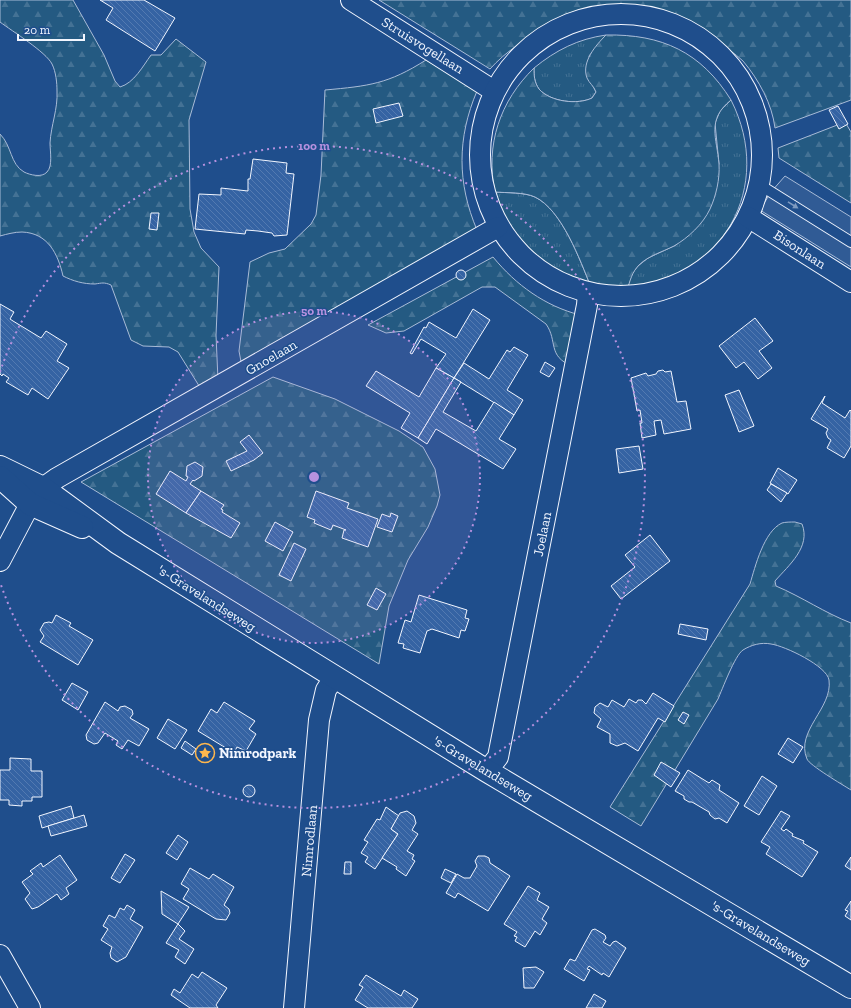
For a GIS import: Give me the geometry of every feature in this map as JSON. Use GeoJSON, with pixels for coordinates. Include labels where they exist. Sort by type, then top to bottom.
{"type":"FeatureCollection","features":[{"type":"Feature","properties":{"kind":"street","name":"Struisvogellaan"},"geometry":{"type":"LineString","coordinates":[[351,0],[494,91]]}},
{"type":"Feature","properties":{"kind":"street"},"geometry":{"type":"LineString","coordinates":[[624,14],[663,20],[699,37],[728,63],[750,97],[761,134],[762,167],[760,185],[748,217],[721,256],[682,283],[636,296],[588,293],[553,279],[534,266],[522,257],[498,227],[484,195],[479,159],[482,124],[494,91],[517,58],[548,33],[585,18],[624,14]]}},
{"type":"Feature","properties":{"kind":"street","name":"Bisonlaan"},"geometry":{"type":"LineString","coordinates":[[748,217],[851,282]]}},
{"type":"Feature","properties":{"kind":"street","name":"Gnoelaan"},"geometry":{"type":"LineString","coordinates":[[37,496],[57,478],[498,227]]}},
{"type":"Feature","properties":{"kind":"street","name":"Joelaan"},"geometry":{"type":"LineString","coordinates":[[487,771],[498,758],[584,320],[588,293]]}},
{"type":"Feature","properties":{"kind":"street","name":"'s-Gravelandseweg"},"geometry":{"type":"LineString","coordinates":[[0,466],[37,496]]}},
{"type":"Feature","properties":{"kind":"street","name":"'s-Gravelandseweg"},"geometry":{"type":"LineString","coordinates":[[0,477],[37,496],[118,543],[334,678],[487,771],[851,986]]}},
{"type":"Feature","properties":{"kind":"street"},"geometry":{"type":"LineString","coordinates":[[0,561],[37,496]]}},
{"type":"Feature","properties":{"kind":"street","name":"Nimrodlaan"},"geometry":{"type":"LineString","coordinates":[[294,1008],[320,720],[326,690],[334,678]]}},
{"type":"Feature","properties":{"kind":"street"},"geometry":{"type":"LineString","coordinates":[[0,955],[30,1008]]}},
{"type":"Feature","properties":{"kind":"lane"},"geometry":{"type":"LineString","coordinates":[[760,185],[851,242]]}},
{"type":"Feature","properties":{"kind":"green space"},"geometry":{"type":"Polygon","coordinates":[[[0,0],[73,0],[104,55],[115,81],[120,87],[130,82],[134,78],[151,55],[161,55],[176,39],[206,62],[189,120],[190,209],[194,232],[201,248],[219,267],[216,335],[218,380],[201,389],[178,352],[169,347],[143,346],[131,340],[111,285],[105,283],[82,283],[63,276],[55,253],[39,236],[22,232],[0,236],[0,134],[7,144],[13,160],[19,169],[33,175],[45,174],[50,166],[50,143],[57,98],[57,85],[54,70],[49,59],[0,22],[0,0]]]}},
{"type":"Feature","properties":{"kind":"green space"},"geometry":{"type":"Polygon","coordinates":[[[379,0],[851,0],[851,100],[775,128],[768,101],[754,76],[743,61],[715,41],[684,27],[650,19],[615,16],[580,20],[546,30],[516,46],[490,69],[379,0]]]}},
{"type":"Feature","properties":{"kind":"green space"},"geometry":{"type":"Polygon","coordinates":[[[606,35],[589,56],[593,86],[596,92],[592,98],[572,102],[564,101],[550,97],[539,89],[535,81],[534,68],[568,46],[586,39],[606,35]]]}},
{"type":"Feature","properties":{"kind":"green space"},"geometry":{"type":"Polygon","coordinates":[[[606,35],[645,38],[662,42],[678,49],[707,69],[731,100],[723,107],[716,122],[715,138],[719,164],[719,176],[714,199],[707,215],[695,230],[685,239],[639,265],[630,280],[627,290],[591,287],[576,250],[562,224],[554,213],[545,203],[531,195],[495,192],[492,175],[492,157],[498,125],[504,109],[522,81],[534,68],[537,86],[550,97],[572,102],[592,98],[596,92],[587,78],[586,66],[590,54],[606,35]]]}},
{"type":"Feature","properties":{"kind":"green space"},"geometry":{"type":"Polygon","coordinates":[[[426,60],[477,91],[470,109],[466,126],[462,160],[466,195],[470,212],[477,230],[242,367],[239,351],[250,262],[269,253],[285,249],[311,224],[316,215],[321,175],[325,90],[366,85],[389,79],[426,60]]]}},
{"type":"Feature","properties":{"kind":"green space"},"geometry":{"type":"Polygon","coordinates":[[[731,100],[743,133],[747,165],[743,195],[732,223],[714,248],[690,267],[661,282],[627,290],[631,275],[638,266],[648,258],[676,245],[719,164],[715,123],[720,111],[731,100]]]}},
{"type":"Feature","properties":{"kind":"green space"},"geometry":{"type":"Polygon","coordinates":[[[845,122],[851,132],[851,203],[779,158],[778,148],[845,122]]]}},
{"type":"Feature","properties":{"kind":"green space"},"geometry":{"type":"Polygon","coordinates":[[[495,192],[526,194],[545,203],[562,224],[576,250],[591,287],[558,274],[530,253],[518,240],[509,225],[495,192]]]}},
{"type":"Feature","properties":{"kind":"green space"},"geometry":{"type":"Polygon","coordinates":[[[493,257],[511,277],[532,293],[555,306],[580,315],[572,366],[559,358],[554,348],[550,330],[546,324],[495,287],[482,287],[404,331],[386,333],[368,325],[493,257]]]}},
{"type":"Feature","properties":{"kind":"green space"},"geometry":{"type":"Polygon","coordinates":[[[273,377],[335,399],[399,431],[423,447],[435,469],[440,495],[437,506],[428,527],[408,560],[389,606],[379,664],[81,482],[273,377]]]}},
{"type":"Feature","properties":{"kind":"green space"},"geometry":{"type":"Polygon","coordinates":[[[795,522],[802,524],[804,540],[797,555],[775,581],[776,586],[832,615],[851,623],[851,790],[814,766],[807,759],[805,749],[806,739],[826,700],[829,690],[829,680],[827,675],[813,663],[786,648],[767,643],[753,645],[743,650],[736,658],[718,699],[641,826],[610,807],[750,584],[765,541],[776,527],[782,523],[795,522]]]}},
{"type":"Feature","properties":{"kind":"shaded area"},"geometry":{"type":"Polygon","coordinates":[[[785,176],[851,217],[851,267],[760,210],[771,192],[785,176]]]}},
{"type":"Feature","properties":{"kind":"building"},"geometry":{"type":"Polygon","coordinates":[[[100,0],[144,0],[175,18],[155,51],[106,20],[113,8],[100,0]]]}},
{"type":"Feature","properties":{"kind":"building"},"geometry":{"type":"Polygon","coordinates":[[[399,103],[403,116],[376,123],[373,109],[399,103]]]}},
{"type":"Feature","properties":{"kind":"building"},"geometry":{"type":"Polygon","coordinates":[[[838,106],[848,124],[839,129],[829,110],[838,106]]]}},
{"type":"Feature","properties":{"kind":"building"},"geometry":{"type":"Polygon","coordinates":[[[253,159],[287,163],[286,173],[294,174],[287,235],[274,236],[272,233],[246,230],[245,234],[195,229],[199,194],[221,195],[221,188],[248,191],[248,179],[250,179],[253,159]]]}},
{"type":"Feature","properties":{"kind":"building"},"geometry":{"type":"Polygon","coordinates":[[[151,213],[159,213],[157,230],[149,229],[151,213]]]}},
{"type":"Feature","properties":{"kind":"building"},"geometry":{"type":"Polygon","coordinates":[[[459,270],[463,270],[465,271],[465,279],[459,280],[456,277],[456,273],[459,270]]]}},
{"type":"Feature","properties":{"kind":"building"},"geometry":{"type":"Polygon","coordinates":[[[0,304],[14,312],[10,319],[41,338],[46,331],[67,344],[57,361],[69,368],[48,399],[32,388],[28,395],[6,382],[9,378],[3,374],[2,376],[0,374],[0,304]]]}},
{"type":"Feature","properties":{"kind":"building"},"geometry":{"type":"Polygon","coordinates":[[[473,309],[490,320],[454,378],[436,368],[446,354],[421,339],[412,354],[410,353],[424,327],[426,328],[429,322],[456,338],[473,309]]]}},
{"type":"Feature","properties":{"kind":"building"},"geometry":{"type":"Polygon","coordinates":[[[755,318],[773,341],[759,351],[772,368],[758,379],[744,362],[736,368],[719,346],[755,318]]]}},
{"type":"Feature","properties":{"kind":"building"},"geometry":{"type":"Polygon","coordinates":[[[514,347],[528,355],[507,390],[523,400],[514,415],[454,378],[464,363],[489,379],[507,350],[510,352],[514,347]]]}},
{"type":"Feature","properties":{"kind":"building"},"geometry":{"type":"Polygon","coordinates":[[[545,362],[555,368],[549,377],[540,372],[545,362]]]}},
{"type":"Feature","properties":{"kind":"building"},"geometry":{"type":"Polygon","coordinates":[[[436,368],[454,378],[418,438],[401,428],[410,413],[366,386],[376,371],[419,397],[436,368]]]}},
{"type":"Feature","properties":{"kind":"building"},"geometry":{"type":"Polygon","coordinates":[[[663,370],[665,372],[671,371],[677,402],[686,401],[691,429],[664,434],[661,420],[654,421],[656,435],[642,438],[640,410],[637,411],[631,378],[646,373],[648,376],[656,374],[658,371],[663,370]]]}},
{"type":"Feature","properties":{"kind":"building"},"geometry":{"type":"Polygon","coordinates":[[[454,378],[461,382],[443,412],[476,431],[494,402],[514,415],[499,439],[516,449],[503,469],[436,429],[427,444],[418,438],[454,378]]]}},
{"type":"Feature","properties":{"kind":"building"},"geometry":{"type":"Polygon","coordinates":[[[739,390],[754,426],[739,432],[725,395],[739,390]]]}},
{"type":"Feature","properties":{"kind":"building"},"geometry":{"type":"Polygon","coordinates":[[[825,396],[822,403],[845,418],[850,410],[851,411],[851,446],[844,458],[827,448],[831,440],[828,438],[826,433],[828,429],[811,419],[825,396]]]}},
{"type":"Feature","properties":{"kind":"building"},"geometry":{"type":"Polygon","coordinates":[[[249,435],[263,453],[254,460],[231,471],[226,461],[247,451],[240,442],[249,435]]]}},
{"type":"Feature","properties":{"kind":"building"},"geometry":{"type":"Polygon","coordinates":[[[639,446],[643,469],[619,473],[616,449],[639,446]]]}},
{"type":"Feature","properties":{"kind":"building"},"geometry":{"type":"Polygon","coordinates":[[[195,462],[203,467],[202,476],[194,481],[193,480],[190,484],[201,491],[186,513],[156,494],[170,471],[186,481],[188,477],[186,476],[187,466],[195,462]]]}},
{"type":"Feature","properties":{"kind":"building"},"geometry":{"type":"Polygon","coordinates":[[[778,468],[797,480],[788,494],[770,483],[778,468]]]}},
{"type":"Feature","properties":{"kind":"building"},"geometry":{"type":"Polygon","coordinates":[[[771,484],[787,493],[781,502],[767,490],[771,484]]]}},
{"type":"Feature","properties":{"kind":"building"},"geometry":{"type":"Polygon","coordinates":[[[201,491],[224,505],[221,509],[223,510],[222,512],[240,523],[231,538],[186,513],[201,491]]]}},
{"type":"Feature","properties":{"kind":"building"},"geometry":{"type":"Polygon","coordinates":[[[316,491],[349,503],[347,508],[378,519],[368,547],[342,538],[344,530],[346,530],[333,525],[331,530],[314,523],[315,520],[307,517],[316,491]]]}},
{"type":"Feature","properties":{"kind":"building"},"geometry":{"type":"Polygon","coordinates":[[[391,513],[398,516],[392,532],[377,527],[382,514],[390,517],[391,513]]]}},
{"type":"Feature","properties":{"kind":"building"},"geometry":{"type":"Polygon","coordinates":[[[275,522],[293,532],[283,551],[265,541],[275,522]]]}},
{"type":"Feature","properties":{"kind":"building"},"geometry":{"type":"Polygon","coordinates":[[[650,535],[670,561],[621,599],[611,586],[635,567],[625,555],[650,535]]]}},
{"type":"Feature","properties":{"kind":"building"},"geometry":{"type":"Polygon","coordinates":[[[294,543],[306,549],[291,581],[279,575],[294,543]]]}},
{"type":"Feature","properties":{"kind":"building"},"geometry":{"type":"Polygon","coordinates":[[[376,588],[386,594],[377,610],[367,605],[376,588]]]}},
{"type":"Feature","properties":{"kind":"building"},"geometry":{"type":"Polygon","coordinates":[[[419,595],[467,610],[465,618],[469,619],[465,631],[461,630],[459,638],[432,629],[427,631],[420,653],[403,648],[404,644],[398,643],[405,620],[411,622],[419,595]]]}},
{"type":"Feature","properties":{"kind":"building"},"geometry":{"type":"Polygon","coordinates":[[[56,615],[71,623],[69,626],[93,640],[78,665],[40,642],[44,636],[40,630],[44,623],[52,623],[56,615]]]}},
{"type":"Feature","properties":{"kind":"building"},"geometry":{"type":"Polygon","coordinates":[[[680,624],[708,629],[706,640],[678,634],[680,624]]]}},
{"type":"Feature","properties":{"kind":"building"},"geometry":{"type":"Polygon","coordinates":[[[72,683],[88,692],[78,710],[62,700],[72,683]]]}},
{"type":"Feature","properties":{"kind":"building"},"geometry":{"type":"Polygon","coordinates":[[[653,693],[674,706],[665,722],[658,718],[638,751],[625,743],[617,746],[610,743],[610,734],[597,727],[601,719],[594,713],[595,707],[600,703],[608,707],[612,700],[624,707],[629,699],[636,703],[638,700],[642,700],[646,704],[653,693]]]}},
{"type":"Feature","properties":{"kind":"building"},"geometry":{"type":"Polygon","coordinates":[[[105,702],[118,711],[120,707],[125,706],[132,710],[133,714],[130,718],[149,729],[139,746],[128,740],[122,749],[116,745],[118,741],[105,733],[98,743],[94,744],[87,740],[86,735],[105,702]]]}},
{"type":"Feature","properties":{"kind":"building"},"geometry":{"type":"Polygon","coordinates":[[[224,702],[255,721],[249,729],[256,734],[246,751],[237,747],[234,753],[198,731],[211,709],[217,713],[224,702]]]}},
{"type":"Feature","properties":{"kind":"building"},"geometry":{"type":"Polygon","coordinates":[[[683,712],[689,715],[684,724],[678,720],[683,712]]]}},
{"type":"Feature","properties":{"kind":"building"},"geometry":{"type":"Polygon","coordinates":[[[168,719],[187,730],[175,749],[157,738],[168,719]]]}},
{"type":"Feature","properties":{"kind":"building"},"geometry":{"type":"Polygon","coordinates":[[[788,738],[803,747],[793,763],[778,754],[788,738]]]}},
{"type":"Feature","properties":{"kind":"building"},"geometry":{"type":"Polygon","coordinates":[[[185,741],[196,749],[192,755],[181,748],[185,741]]]}},
{"type":"Feature","properties":{"kind":"building"},"geometry":{"type":"Polygon","coordinates":[[[10,758],[31,759],[31,771],[42,771],[42,797],[32,797],[32,801],[22,801],[22,806],[9,805],[9,800],[0,800],[0,770],[10,770],[10,758]]]}},
{"type":"Feature","properties":{"kind":"building"},"geometry":{"type":"Polygon","coordinates":[[[661,762],[680,773],[671,787],[654,775],[661,762]]]}},
{"type":"Feature","properties":{"kind":"building"},"geometry":{"type":"Polygon","coordinates":[[[688,770],[709,783],[712,780],[720,785],[719,790],[739,803],[727,823],[719,818],[715,819],[709,812],[684,799],[684,796],[675,791],[688,770]]]}},
{"type":"Feature","properties":{"kind":"building"},"geometry":{"type":"Polygon","coordinates":[[[762,776],[777,786],[759,815],[744,806],[762,776]]]}},
{"type":"Feature","properties":{"kind":"building"},"geometry":{"type":"Polygon","coordinates":[[[247,785],[251,785],[255,791],[251,797],[247,797],[243,793],[243,789],[247,785]]]}},
{"type":"Feature","properties":{"kind":"building"},"geometry":{"type":"Polygon","coordinates":[[[71,806],[74,818],[42,828],[39,816],[71,806]]]}},
{"type":"Feature","properties":{"kind":"building"},"geometry":{"type":"Polygon","coordinates":[[[386,807],[399,816],[391,829],[398,834],[375,869],[365,862],[368,857],[361,853],[368,842],[364,840],[377,819],[380,820],[386,807]]]}},
{"type":"Feature","properties":{"kind":"building"},"geometry":{"type":"Polygon","coordinates":[[[407,811],[414,816],[416,823],[412,830],[418,834],[407,851],[414,855],[412,859],[415,861],[406,876],[396,869],[397,867],[382,858],[398,834],[391,829],[400,813],[407,811]]]}},
{"type":"Feature","properties":{"kind":"building"},"geometry":{"type":"Polygon","coordinates":[[[781,811],[790,816],[781,829],[784,831],[786,829],[793,834],[792,836],[804,841],[803,843],[818,852],[802,877],[766,854],[770,847],[761,842],[781,811]]]}},
{"type":"Feature","properties":{"kind":"building"},"geometry":{"type":"Polygon","coordinates":[[[84,815],[87,826],[51,836],[48,826],[84,815]]]}},
{"type":"Feature","properties":{"kind":"building"},"geometry":{"type":"Polygon","coordinates":[[[178,835],[188,842],[177,860],[166,853],[178,835]]]}},
{"type":"Feature","properties":{"kind":"building"},"geometry":{"type":"Polygon","coordinates":[[[125,854],[135,860],[120,883],[111,878],[125,854]]]}},
{"type":"Feature","properties":{"kind":"building"},"geometry":{"type":"Polygon","coordinates":[[[60,855],[77,880],[66,888],[69,894],[61,900],[57,894],[38,907],[32,909],[25,899],[30,893],[22,882],[33,874],[30,871],[41,863],[43,867],[60,855]]]}},
{"type":"Feature","properties":{"kind":"building"},"geometry":{"type":"Polygon","coordinates":[[[478,856],[485,856],[489,858],[490,863],[510,876],[488,911],[458,893],[455,898],[446,893],[457,874],[464,878],[470,878],[477,866],[475,861],[478,856]]]}},
{"type":"Feature","properties":{"kind":"building"},"geometry":{"type":"Polygon","coordinates":[[[851,857],[851,870],[845,866],[851,857]]]}},
{"type":"Feature","properties":{"kind":"building"},"geometry":{"type":"Polygon","coordinates":[[[345,862],[351,862],[351,874],[344,874],[345,862]]]}},
{"type":"Feature","properties":{"kind":"building"},"geometry":{"type":"Polygon","coordinates":[[[190,868],[209,879],[213,874],[234,887],[224,905],[229,909],[230,913],[226,920],[216,919],[183,899],[189,889],[181,884],[190,868]]]}},
{"type":"Feature","properties":{"kind":"building"},"geometry":{"type":"Polygon","coordinates":[[[445,869],[456,874],[451,883],[441,878],[445,869]]]}},
{"type":"Feature","properties":{"kind":"building"},"geometry":{"type":"Polygon","coordinates":[[[528,886],[540,893],[537,900],[549,907],[542,919],[547,923],[540,935],[535,931],[525,947],[515,941],[517,937],[514,936],[517,932],[504,924],[528,886]]]}},
{"type":"Feature","properties":{"kind":"building"},"geometry":{"type":"Polygon","coordinates":[[[161,891],[189,907],[178,924],[162,914],[161,891]]]}},
{"type":"Feature","properties":{"kind":"building"},"geometry":{"type":"Polygon","coordinates":[[[851,901],[851,920],[845,916],[848,911],[845,910],[851,901]]]}},
{"type":"Feature","properties":{"kind":"building"},"geometry":{"type":"Polygon","coordinates":[[[127,905],[135,910],[130,919],[143,927],[126,957],[117,962],[111,958],[110,953],[112,947],[101,940],[108,929],[103,926],[109,915],[115,918],[120,908],[124,910],[127,905]]]}},
{"type":"Feature","properties":{"kind":"building"},"geometry":{"type":"Polygon","coordinates":[[[178,924],[185,931],[179,939],[194,949],[185,964],[175,957],[179,950],[166,943],[178,924]]]}},
{"type":"Feature","properties":{"kind":"building"},"geometry":{"type":"Polygon","coordinates":[[[595,929],[605,935],[606,938],[603,942],[610,946],[616,941],[626,948],[609,977],[603,973],[602,975],[589,966],[587,969],[590,970],[584,981],[564,969],[570,959],[575,961],[592,930],[595,929]]]}},
{"type":"Feature","properties":{"kind":"building"},"geometry":{"type":"Polygon","coordinates":[[[536,967],[544,972],[534,988],[524,988],[523,968],[536,967]]]}},
{"type":"Feature","properties":{"kind":"building"},"geometry":{"type":"Polygon","coordinates":[[[202,972],[227,988],[216,1005],[218,1008],[190,1008],[171,995],[174,989],[180,993],[192,974],[198,978],[202,972]]]}},
{"type":"Feature","properties":{"kind":"building"},"geometry":{"type":"Polygon","coordinates":[[[366,975],[401,996],[404,990],[418,999],[412,1008],[368,1008],[355,1000],[363,987],[359,985],[366,975]]]}},
{"type":"Feature","properties":{"kind":"building"},"geometry":{"type":"Polygon","coordinates":[[[594,994],[606,1001],[602,1008],[586,1008],[594,994]]]}},
{"type":"Feature","properties":{"kind":"place","name":"Nimrodpark"},"geometry":{"type":"Point","coordinates":[205,753]}}]}
